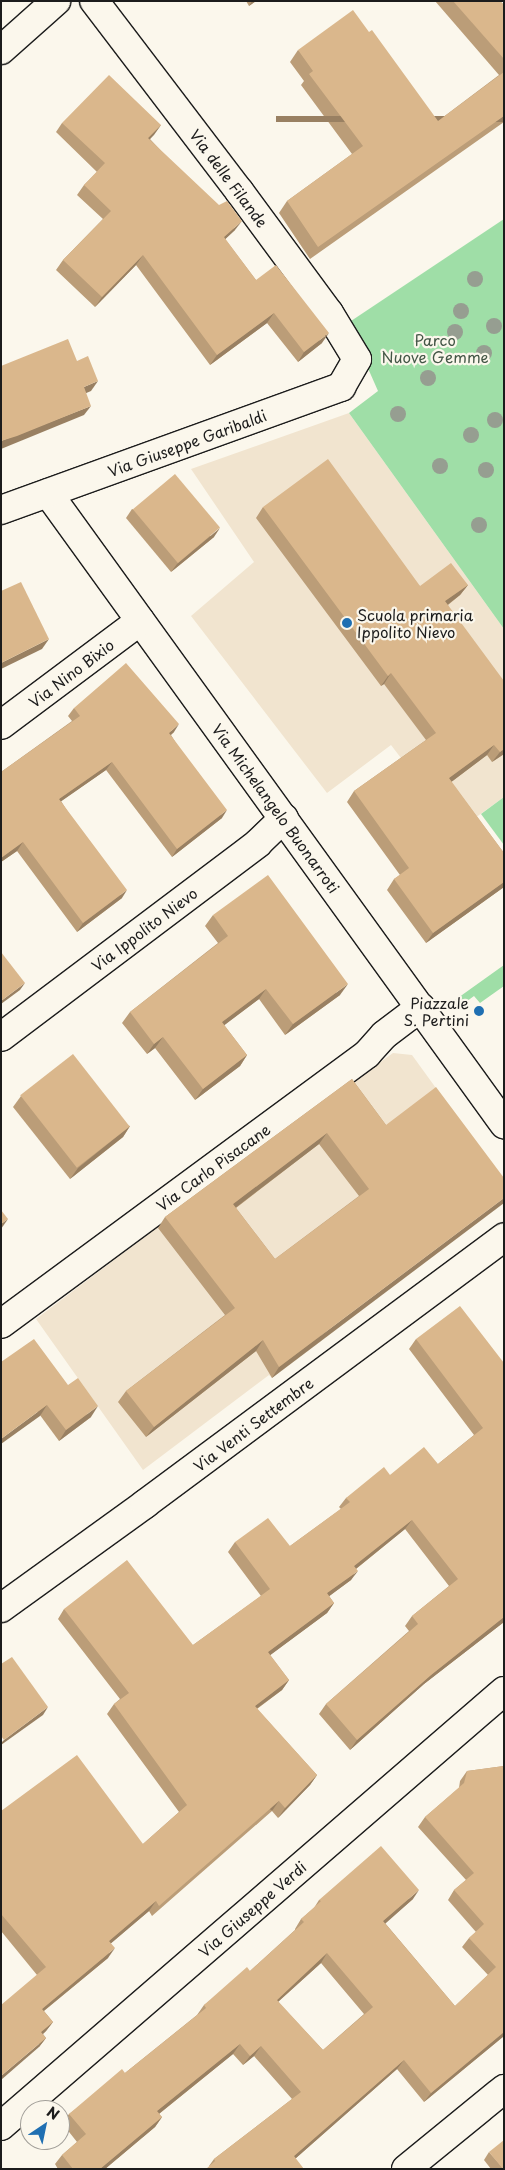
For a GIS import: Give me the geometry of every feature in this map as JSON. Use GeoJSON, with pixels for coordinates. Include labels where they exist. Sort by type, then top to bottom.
{"type":"FeatureCollection","features":[{"type":"Feature","properties":{"kind":"street"},"geometry":{"type":"LineString","coordinates":[[1,50],[56,1]]}},
{"type":"Feature","properties":{"kind":"street","name":"Via delle Filande"},"geometry":{"type":"LineString","coordinates":[[94,1],[239,191],[329,313],[357,359]]}},
{"type":"Feature","properties":{"kind":"street","name":"Via Giuseppe Garibaldi"},"geometry":{"type":"LineString","coordinates":[[1,510],[341,387],[357,359]]}},
{"type":"Feature","properties":{"kind":"street","name":"Via Michelangelo Buonarroti"},"geometry":{"type":"LineString","coordinates":[[48,493],[504,1124]]}},
{"type":"Feature","properties":{"kind":"street","name":"Via Nino Bixio"},"geometry":{"type":"LineString","coordinates":[[1,725],[140,621]]}},
{"type":"Feature","properties":{"kind":"street","name":"Via Ippolito Nievo"},"geometry":{"type":"LineString","coordinates":[[1,1037],[258,843],[284,818]]}},
{"type":"Feature","properties":{"kind":"street","name":"Via Carlo Pisacane"},"geometry":{"type":"LineString","coordinates":[[1,1324],[367,1054],[384,1035],[421,1007]]}},
{"type":"Feature","properties":{"kind":"street","name":"Via Venti Settembre"},"geometry":{"type":"LineString","coordinates":[[1,1608],[153,1498],[504,1237]]}},
{"type":"Feature","properties":{"kind":"street","name":"Via Giuseppe Verdi"},"geometry":{"type":"LineString","coordinates":[[1,2126],[504,1691]]}},
{"type":"Feature","properties":{"kind":"street"},"geometry":{"type":"LineString","coordinates":[[422,2164],[504,2089]]}},
{"type":"Feature","properties":{"kind":"shaded area","name":"Scuola primaria Ippolito Nievo"},"geometry":{"type":"Polygon","coordinates":[[[349,413],[504,629],[504,797],[457,831],[391,745],[327,793],[191,616],[254,562],[191,469],[349,413]]]}},
{"type":"Feature","properties":{"kind":"shaded area"},"geometry":{"type":"Polygon","coordinates":[[[393,1053],[412,1055],[504,1182],[504,1203],[272,1378],[269,1375],[143,1470],[36,1319],[283,1132],[393,1053]]]}},
{"type":"Feature","properties":{"kind":"green space","name":"Parco Nuove Gemme"},"geometry":{"type":"Polygon","coordinates":[[[504,219],[504,629],[349,413],[378,391],[348,323],[504,219]]]}},
{"type":"Feature","properties":{"kind":"green space"},"geometry":{"type":"Polygon","coordinates":[[[504,797],[504,845],[481,814],[504,797]]]}},
{"type":"Feature","properties":{"kind":"green space"},"geometry":{"type":"Polygon","coordinates":[[[504,965],[504,986],[480,1003],[474,996],[459,1007],[455,1000],[504,965]]]}},
{"type":"Feature","properties":{"kind":"building"},"geometry":{"type":"Polygon","coordinates":[[[453,1],[500,1],[504,5],[504,59],[453,1]]]}},
{"type":"Feature","properties":{"kind":"building"},"geometry":{"type":"Polygon","coordinates":[[[353,10],[369,32],[372,30],[438,121],[504,72],[504,116],[318,247],[287,201],[363,146],[309,74],[313,71],[298,50],[353,10]]]}},
{"type":"Feature","properties":{"kind":"building"},"geometry":{"type":"Polygon","coordinates":[[[109,75],[161,125],[148,138],[219,205],[227,201],[242,221],[224,237],[256,280],[276,265],[329,333],[304,352],[274,313],[217,355],[143,255],[102,297],[63,260],[111,211],[84,185],[105,163],[62,123],[109,75]]]}},
{"type":"Feature","properties":{"kind":"building"},"geometry":{"type":"Polygon","coordinates":[[[68,339],[77,361],[88,356],[98,381],[84,387],[91,406],[1,441],[1,366],[68,339]]]}},
{"type":"Feature","properties":{"kind":"building"},"geometry":{"type":"Polygon","coordinates":[[[328,459],[420,586],[451,563],[468,585],[445,601],[504,681],[504,749],[500,752],[494,745],[449,778],[504,853],[504,882],[433,933],[394,879],[409,868],[354,791],[436,733],[391,673],[388,676],[263,507],[328,459]]]}},
{"type":"Feature","properties":{"kind":"building"},"geometry":{"type":"Polygon","coordinates":[[[175,474],[220,528],[178,563],[133,509],[175,474]]]}},
{"type":"Feature","properties":{"kind":"building"},"geometry":{"type":"Polygon","coordinates":[[[21,582],[49,639],[1,663],[1,591],[21,582]]]}},
{"type":"Feature","properties":{"kind":"building"},"geometry":{"type":"Polygon","coordinates":[[[126,663],[179,724],[169,733],[227,810],[177,849],[112,762],[59,799],[127,890],[83,923],[23,842],[1,858],[1,772],[80,716],[74,708],[126,663]]]}},
{"type":"Feature","properties":{"kind":"building"},"geometry":{"type":"Polygon","coordinates":[[[268,875],[348,984],[293,1024],[266,989],[222,1022],[247,1055],[203,1089],[163,1037],[154,1044],[130,1012],[228,936],[213,915],[268,875]]]}},
{"type":"Feature","properties":{"kind":"building"},"geometry":{"type":"Polygon","coordinates":[[[1,952],[25,983],[1,1001],[1,952]]]}},
{"type":"Feature","properties":{"kind":"building"},"geometry":{"type":"Polygon","coordinates":[[[73,1054],[130,1126],[77,1168],[20,1095],[73,1054]]]}},
{"type":"Feature","properties":{"kind":"building"},"geometry":{"type":"Polygon","coordinates":[[[352,1079],[386,1125],[436,1087],[504,1178],[504,1198],[279,1367],[263,1340],[154,1427],[126,1391],[235,1308],[165,1217],[352,1079]],[[327,1133],[233,1204],[275,1259],[369,1189],[327,1133]]]}},
{"type":"Feature","properties":{"kind":"building"},"geometry":{"type":"Polygon","coordinates":[[[1,1210],[8,1219],[1,1224],[1,1210]]]}},
{"type":"Feature","properties":{"kind":"building"},"geometry":{"type":"Polygon","coordinates":[[[460,1306],[504,1363],[504,1617],[431,1675],[357,1740],[326,1704],[418,1624],[412,1616],[458,1579],[412,1520],[354,1566],[358,1571],[327,1593],[334,1603],[268,1652],[289,1680],[255,1706],[317,1775],[285,1808],[279,1801],[159,1906],[156,1901],[109,1941],[115,1948],[42,2009],[53,2022],[41,2032],[46,2038],[1,2076],[1,2005],[46,1967],[1,1914],[1,1811],[77,1755],[143,1844],[187,1805],[114,1704],[129,1693],[64,1609],[127,1560],[193,1645],[270,1589],[235,1542],[268,1518],[290,1546],[350,1502],[346,1498],[384,1467],[390,1475],[424,1447],[438,1464],[483,1428],[416,1339],[460,1306]]]}},
{"type":"Feature","properties":{"kind":"building"},"geometry":{"type":"Polygon","coordinates":[[[34,1339],[68,1385],[78,1378],[98,1406],[66,1430],[47,1405],[1,1439],[1,1362],[34,1339]]]}},
{"type":"Feature","properties":{"kind":"building"},"geometry":{"type":"Polygon","coordinates":[[[12,1657],[48,1707],[4,1740],[1,1736],[1,1664],[12,1657]]]}},
{"type":"Feature","properties":{"kind":"building"},"geometry":{"type":"Polygon","coordinates":[[[504,1766],[504,2032],[431,2093],[404,2060],[294,2156],[304,2169],[206,2169],[215,2161],[214,2159],[301,2092],[261,2046],[250,2056],[240,2044],[157,2111],[162,2117],[100,2169],[73,2169],[62,2155],[70,2150],[86,2134],[70,2113],[122,2069],[125,2073],[206,2008],[204,2005],[247,1967],[250,1971],[304,1922],[301,1919],[321,1901],[319,1900],[381,1846],[419,1890],[383,1921],[455,2006],[496,1967],[469,1938],[484,1924],[454,1890],[474,1873],[425,1817],[464,1783],[467,1771],[504,1766]],[[327,1953],[277,2000],[323,2050],[373,2007],[327,1953]]]}},
{"type":"Feature","properties":{"kind":"building"},"geometry":{"type":"Polygon","coordinates":[[[504,2140],[504,2169],[503,2169],[489,2152],[504,2140]]]}},
{"type":"Feature","properties":{"kind":"place","name":"Scuola primaria Ippolito Nievo"},"geometry":{"type":"Point","coordinates":[347,623]}},
{"type":"Feature","properties":{"kind":"place","name":"Piazzale S. Pertini"},"geometry":{"type":"Point","coordinates":[479,1011]}}]}
